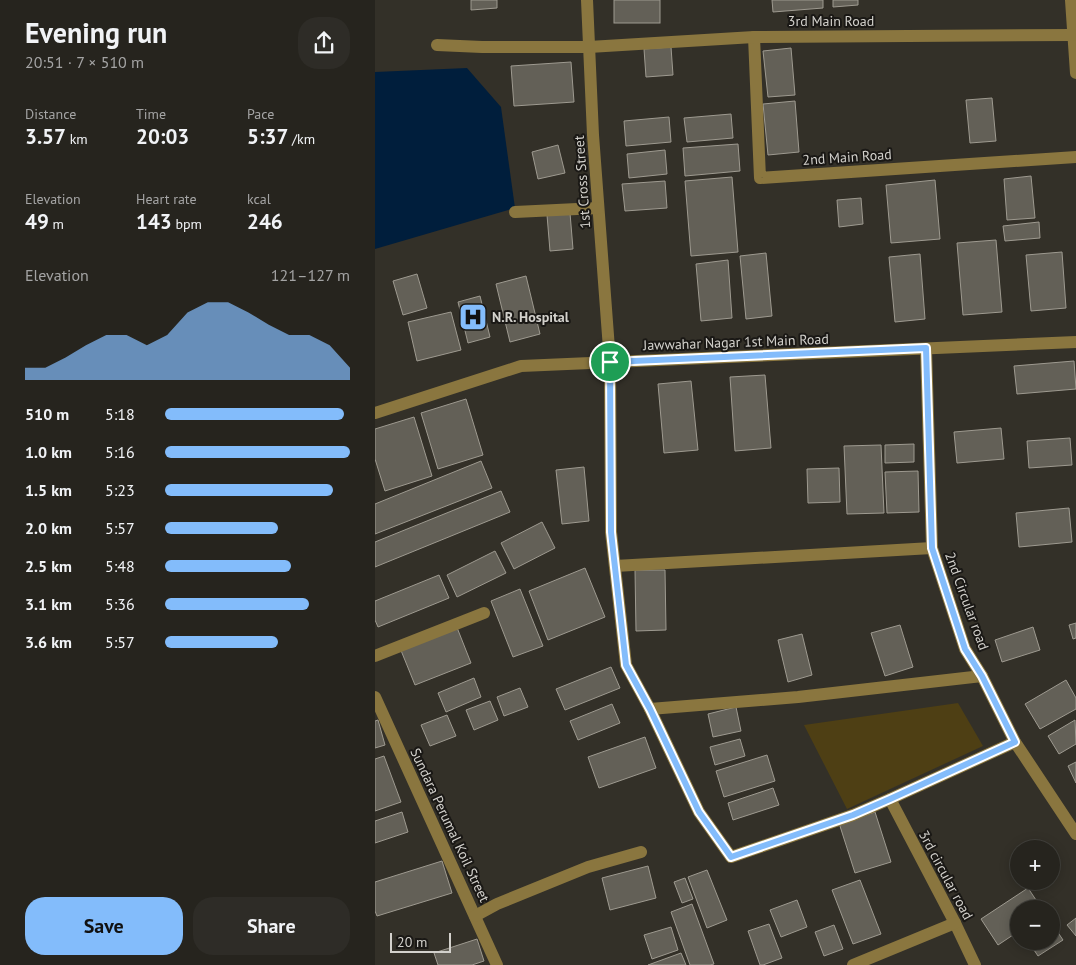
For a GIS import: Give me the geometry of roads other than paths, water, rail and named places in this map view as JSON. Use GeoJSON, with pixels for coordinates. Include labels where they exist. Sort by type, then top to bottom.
{"type":"FeatureCollection","features":[{"type":"Feature","properties":{"kind":"street","name":"1st Cross Street"},"geometry":{"type":"LineString","coordinates":[[587,0],[593,136],[610,362],[611,532],[626,665],[650,709],[699,812],[731,857],[853,815],[890,799]]}},
{"type":"Feature","properties":{"kind":"street"},"geometry":{"type":"LineString","coordinates":[[1071,0],[1076,73]]}},
{"type":"Feature","properties":{"kind":"street","name":"3rd Main Road"},"geometry":{"type":"LineString","coordinates":[[437,45],[589,47],[754,37],[1073,35]]}},
{"type":"Feature","properties":{"kind":"street","name":"2nd Main Road"},"geometry":{"type":"LineString","coordinates":[[754,37],[760,178],[1076,157]]}},
{"type":"Feature","properties":{"kind":"street"},"geometry":{"type":"LineString","coordinates":[[515,212],[598,208]]}},
{"type":"Feature","properties":{"kind":"street","name":"Jawwahar Nagar 1st Main Road"},"geometry":{"type":"LineString","coordinates":[[375,413],[521,366],[1076,342]]}},
{"type":"Feature","properties":{"kind":"street","name":"2nd Circular road"},"geometry":{"type":"LineString","coordinates":[[926,348],[932,548],[965,649],[982,676],[1015,742],[1076,834]]}},
{"type":"Feature","properties":{"kind":"street"},"geometry":{"type":"LineString","coordinates":[[615,566],[932,548]]}},
{"type":"Feature","properties":{"kind":"street"},"geometry":{"type":"LineString","coordinates":[[375,656],[484,613]]}},
{"type":"Feature","properties":{"kind":"street"},"geometry":{"type":"LineString","coordinates":[[650,709],[798,697],[982,676]]}},
{"type":"Feature","properties":{"kind":"street","name":"Sundara Perumal Koil Street"},"geometry":{"type":"LineString","coordinates":[[375,697],[497,965]]}},
{"type":"Feature","properties":{"kind":"street"},"geometry":{"type":"LineString","coordinates":[[890,799],[1015,742]]}},
{"type":"Feature","properties":{"kind":"street","name":"3rd circular road"},"geometry":{"type":"LineString","coordinates":[[890,799],[975,965]]}},
{"type":"Feature","properties":{"kind":"street"},"geometry":{"type":"LineString","coordinates":[[475,916],[497,904],[588,867],[641,852]]}},
{"type":"Feature","properties":{"kind":"street"},"geometry":{"type":"LineString","coordinates":[[853,965],[955,923]]}},
{"type":"Feature","properties":{"kind":"water"},"geometry":{"type":"Polygon","coordinates":[[[467,68],[501,107],[515,208],[375,249],[375,72],[467,68]]]}},
{"type":"Feature","properties":{"kind":"place","name":"N.R. Hospital"},"geometry":{"type":"Point","coordinates":[473,317]}}]}
